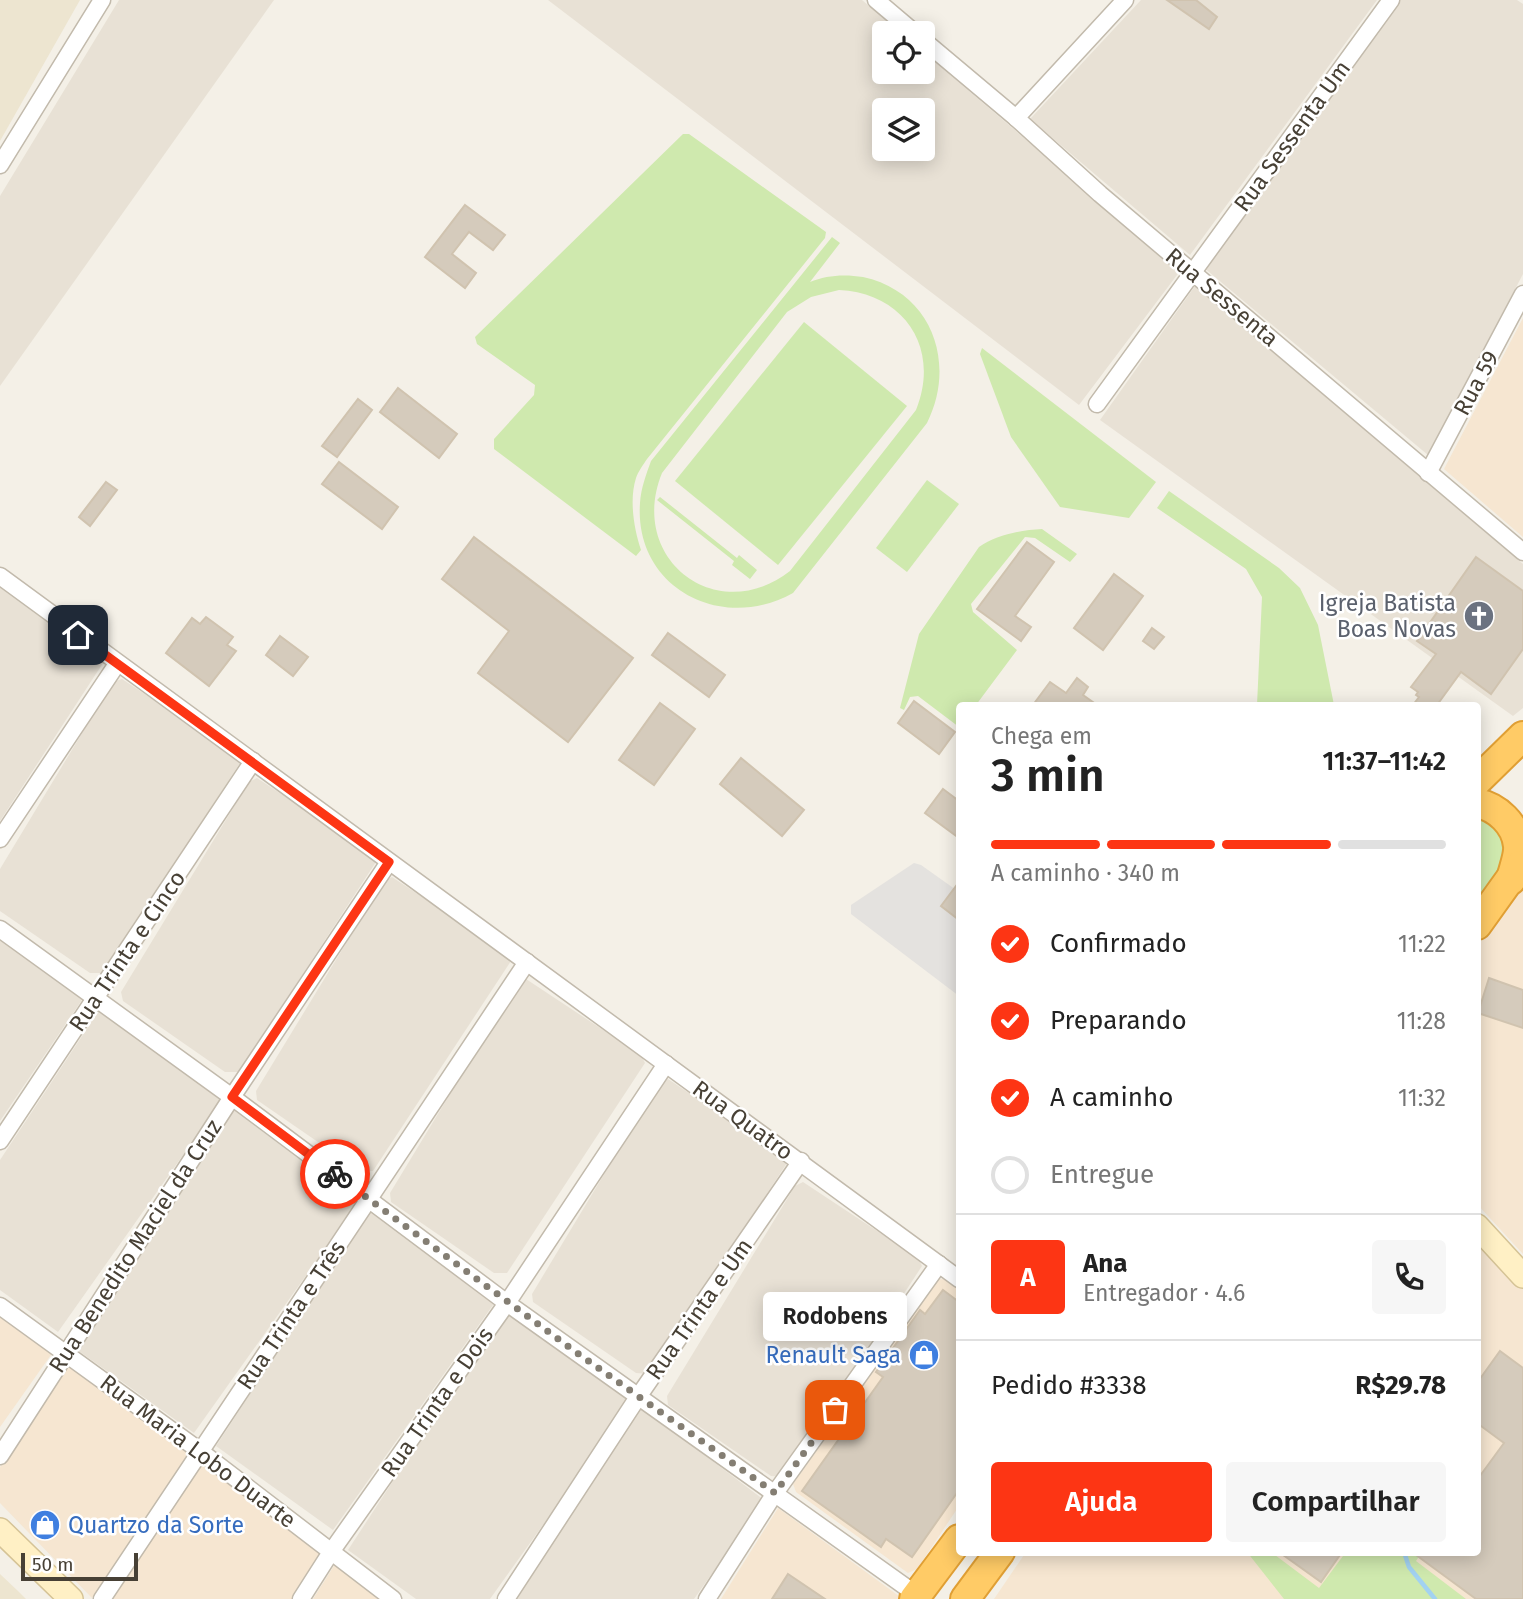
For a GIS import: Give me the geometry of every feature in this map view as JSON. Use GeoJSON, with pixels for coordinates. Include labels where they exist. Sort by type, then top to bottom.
{"type":"FeatureCollection","features":[{"type":"Feature","properties":{"kind":"highway"},"geometry":{"type":"LineString","coordinates":[[1481,777],[1523,736]]}},
{"type":"Feature","properties":{"kind":"highway"},"geometry":{"type":"LineString","coordinates":[[1481,804],[1502,814],[1515,833],[1518,848],[1517,870],[1481,920]]}},
{"type":"Feature","properties":{"kind":"highway"},"geometry":{"type":"LineString","coordinates":[[916,1597],[956,1543]]}},
{"type":"Feature","properties":{"kind":"highway"},"geometry":{"type":"LineString","coordinates":[[965,1599],[997,1556]]}},
{"type":"Feature","properties":{"kind":"street"},"geometry":{"type":"LineString","coordinates":[[1,162],[102,0]]}},
{"type":"Feature","properties":{"kind":"street"},"geometry":{"type":"LineString","coordinates":[[876,0],[901,21]]}},
{"type":"Feature","properties":{"kind":"street"},"geometry":{"type":"LineString","coordinates":[[1016,118],[1125,0]]}},
{"type":"Feature","properties":{"kind":"street","name":"Rua Sessenta Um"},"geometry":{"type":"LineString","coordinates":[[1097,404],[1391,0]]}},
{"type":"Feature","properties":{"kind":"street","name":"Rua Sessenta"},"geometry":{"type":"LineString","coordinates":[[935,50],[1100,194],[1523,552]]}},
{"type":"Feature","properties":{"kind":"street","name":"Rua 59"},"geometry":{"type":"LineString","coordinates":[[1428,473],[1523,294]]}},
{"type":"Feature","properties":{"kind":"street","name":"Rua Quatro"},"geometry":{"type":"LineString","coordinates":[[0,576],[956,1277]]}},
{"type":"Feature","properties":{"kind":"street"},"geometry":{"type":"LineString","coordinates":[[0,839],[117,664]]}},
{"type":"Feature","properties":{"kind":"street","name":"Rua Trinta e Cinco"},"geometry":{"type":"LineString","coordinates":[[0,1141],[253,761]]}},
{"type":"Feature","properties":{"kind":"street","name":"Rua Benedito Maciel da Cruz"},"geometry":{"type":"LineString","coordinates":[[0,1456],[232,1097],[389,862]]}},
{"type":"Feature","properties":{"kind":"street"},"geometry":{"type":"LineString","coordinates":[[0,929],[232,1097],[508,1303],[916,1597]]}},
{"type":"Feature","properties":{"kind":"street","name":"Rua Trinta e Três"},"geometry":{"type":"LineString","coordinates":[[102,1599],[527,962]]}},
{"type":"Feature","properties":{"kind":"street","name":"Rua Trinta e Dois"},"geometry":{"type":"LineString","coordinates":[[301,1599],[331,1552],[508,1303],[666,1064]]}},
{"type":"Feature","properties":{"kind":"street","name":"Rua Trinta e Um"},"geometry":{"type":"LineString","coordinates":[[506,1599],[638,1397],[801,1161]]}},
{"type":"Feature","properties":{"kind":"street"},"geometry":{"type":"LineString","coordinates":[[1481,1230],[1523,1276]]}},
{"type":"Feature","properties":{"kind":"street"},"geometry":{"type":"LineString","coordinates":[[707,1599],[775,1493],[939,1264]]}},
{"type":"Feature","properties":{"kind":"street","name":"Rua Maria Lobo Duarte"},"geometry":{"type":"LineString","coordinates":[[0,1306],[200,1451],[393,1599]]}},
{"type":"Feature","properties":{"kind":"street"},"geometry":{"type":"LineString","coordinates":[[0,1530],[71,1599]]}},
{"type":"Feature","properties":{"kind":"shaded area"},"geometry":{"type":"Polygon","coordinates":[[[0,0],[80,0],[0,141],[0,0]]]}},
{"type":"Feature","properties":{"kind":"shaded area"},"geometry":{"type":"Polygon","coordinates":[[[119,0],[274,0],[0,386],[0,196],[119,0]]]}},
{"type":"Feature","properties":{"kind":"shaded area"},"geometry":{"type":"Polygon","coordinates":[[[548,0],[862,0],[887,21],[872,21],[872,84],[935,84],[935,62],[1180,271],[1079,405],[548,0]]]}},
{"type":"Feature","properties":{"kind":"shaded area"},"geometry":{"type":"Polygon","coordinates":[[[1141,0],[1377,0],[1190,255],[1030,119],[1141,0]]]}},
{"type":"Feature","properties":{"kind":"shaded area"},"geometry":{"type":"Polygon","coordinates":[[[1400,0],[1517,0],[1523,4],[1523,274],[1428,455],[1203,267],[1400,0]]]}},
{"type":"Feature","properties":{"kind":"shaded area"},"geometry":{"type":"Polygon","coordinates":[[[1195,286],[1523,564],[1523,708],[1513,716],[1100,420],[1195,286]]]}},
{"type":"Feature","properties":{"kind":"shaded area"},"geometry":{"type":"Polygon","coordinates":[[[1523,318],[1523,537],[1444,469],[1523,318]]]}},
{"type":"Feature","properties":{"kind":"shaded area"},"geometry":{"type":"Polygon","coordinates":[[[0,585],[105,660],[0,821],[0,585]]]}},
{"type":"Feature","properties":{"kind":"shaded area"},"geometry":{"type":"Polygon","coordinates":[[[122,679],[237,755],[240,763],[103,973],[90,973],[0,911],[0,869],[113,682],[122,679]]]}},
{"type":"Feature","properties":{"kind":"shaded area"},"geometry":{"type":"Polygon","coordinates":[[[257,778],[372,854],[376,862],[239,1072],[225,1072],[123,1001],[121,992],[249,782],[257,778]]]}},
{"type":"Feature","properties":{"kind":"shaded area"},"geometry":{"type":"Polygon","coordinates":[[[914,863],[956,890],[956,994],[851,914],[851,905],[914,863]]]}},
{"type":"Feature","properties":{"kind":"shaded area"},"geometry":{"type":"Polygon","coordinates":[[[392,877],[507,953],[511,961],[373,1171],[360,1171],[257,1100],[256,1091],[384,881],[392,877]]]}},
{"type":"Feature","properties":{"kind":"shaded area"},"geometry":{"type":"Polygon","coordinates":[[[1523,880],[1523,1254],[1481,1208],[1481,941],[1523,880]]]}},
{"type":"Feature","properties":{"kind":"shaded area"},"geometry":{"type":"Polygon","coordinates":[[[0,937],[84,997],[0,1121],[0,937]]]}},
{"type":"Feature","properties":{"kind":"shaded area"},"geometry":{"type":"Polygon","coordinates":[[[526,979],[641,1055],[645,1063],[507,1273],[494,1273],[391,1202],[390,1193],[518,982],[526,979]]]}},
{"type":"Feature","properties":{"kind":"shaded area"},"geometry":{"type":"Polygon","coordinates":[[[100,1009],[224,1097],[58,1332],[0,1290],[0,1160],[100,1009]]]}},
{"type":"Feature","properties":{"kind":"shaded area"},"geometry":{"type":"Polygon","coordinates":[[[668,1079],[783,1156],[787,1163],[649,1374],[636,1373],[533,1302],[532,1294],[659,1083],[668,1079]]]}},
{"type":"Feature","properties":{"kind":"shaded area"},"geometry":{"type":"Polygon","coordinates":[[[235,1107],[359,1201],[194,1433],[76,1349],[235,1107]]]}},
{"type":"Feature","properties":{"kind":"shaded area"},"geometry":{"type":"Polygon","coordinates":[[[803,1182],[918,1258],[922,1266],[784,1477],[771,1476],[668,1405],[667,1396],[795,1186],[803,1182]]]}},
{"type":"Feature","properties":{"kind":"shaded area"},"geometry":{"type":"Polygon","coordinates":[[[374,1204],[498,1298],[333,1530],[216,1446],[374,1204]]]}},
{"type":"Feature","properties":{"kind":"shaded area"},"geometry":{"type":"Polygon","coordinates":[[[1481,1243],[1523,1289],[1523,1599],[994,1599],[1023,1556],[1481,1556],[1481,1243]]]}},
{"type":"Feature","properties":{"kind":"shaded area"},"geometry":{"type":"Polygon","coordinates":[[[939,1279],[956,1283],[956,1510],[917,1569],[908,1573],[796,1492],[793,1484],[939,1279]]]}},
{"type":"Feature","properties":{"kind":"shaded area"},"geometry":{"type":"Polygon","coordinates":[[[506,1308],[631,1402],[490,1599],[416,1599],[348,1550],[506,1308]]]}},
{"type":"Feature","properties":{"kind":"shaded area"},"geometry":{"type":"Polygon","coordinates":[[[0,1312],[53,1352],[0,1427],[0,1312]]]}},
{"type":"Feature","properties":{"kind":"shaded area"},"geometry":{"type":"Polygon","coordinates":[[[69,1361],[194,1455],[92,1598],[0,1503],[0,1467],[69,1361]]]}},
{"type":"Feature","properties":{"kind":"shaded area"},"geometry":{"type":"Polygon","coordinates":[[[640,1406],[764,1500],[694,1599],[514,1599],[640,1406]]]}},
{"type":"Feature","properties":{"kind":"shaded area"},"geometry":{"type":"Polygon","coordinates":[[[202,1456],[327,1550],[292,1599],[109,1599],[202,1456]]]}},
{"type":"Feature","properties":{"kind":"shaded area"},"geometry":{"type":"Polygon","coordinates":[[[778,1508],[903,1599],[721,1599],[778,1508]]]}},
{"type":"Feature","properties":{"kind":"shaded area"},"geometry":{"type":"Polygon","coordinates":[[[337,1561],[387,1599],[313,1599],[337,1561]]]}},
{"type":"Feature","properties":{"kind":"shaded area"},"geometry":{"type":"Polygon","coordinates":[[[0,1574],[18,1591],[26,1599],[0,1599],[0,1574]]]}},
{"type":"Feature","properties":{"kind":"green space"},"geometry":{"type":"Polygon","coordinates":[[[683,134],[689,134],[826,232],[825,238],[639,471],[633,496],[634,524],[641,550],[636,556],[494,449],[494,439],[534,395],[535,385],[477,344],[475,337],[683,134]]]}},
{"type":"Feature","properties":{"kind":"green space"},"geometry":{"type":"Polygon","coordinates":[[[832,237],[840,243],[810,282],[849,276],[863,277],[887,285],[906,298],[921,314],[932,333],[938,354],[939,377],[936,400],[927,423],[793,593],[766,604],[738,608],[712,605],[688,595],[667,579],[651,559],[642,533],[640,503],[651,461],[832,237]],[[839,290],[811,297],[787,312],[662,473],[654,504],[657,533],[668,557],[686,576],[708,588],[734,592],[762,587],[790,571],[916,410],[923,387],[924,366],[920,346],[899,313],[882,301],[862,293],[839,290]]]}},
{"type":"Feature","properties":{"kind":"green space"},"geometry":{"type":"Polygon","coordinates":[[[804,322],[907,406],[778,565],[675,481],[804,322]]]}},
{"type":"Feature","properties":{"kind":"green space"},"geometry":{"type":"Polygon","coordinates":[[[982,348],[1156,482],[1129,518],[1060,507],[1011,437],[980,354],[982,348]]]}},
{"type":"Feature","properties":{"kind":"green space"},"geometry":{"type":"Polygon","coordinates":[[[927,480],[959,504],[907,572],[876,548],[927,480]]]}},
{"type":"Feature","properties":{"kind":"green space"},"geometry":{"type":"Polygon","coordinates":[[[1169,491],[1279,568],[1300,588],[1318,625],[1333,702],[1257,702],[1262,597],[1246,569],[1157,508],[1169,491]]]}},
{"type":"Feature","properties":{"kind":"green space"},"geometry":{"type":"Polygon","coordinates":[[[660,497],[737,558],[739,555],[757,570],[750,579],[732,565],[734,561],[657,500],[660,497]]]}},
{"type":"Feature","properties":{"kind":"green space"},"geometry":{"type":"Polygon","coordinates":[[[1042,529],[1077,554],[1070,562],[1035,538],[1025,537],[971,604],[973,612],[1017,650],[978,702],[956,702],[956,725],[918,696],[910,697],[904,710],[900,708],[919,634],[979,547],[993,539],[1042,529]]]}},
{"type":"Feature","properties":{"kind":"green space"},"geometry":{"type":"Polygon","coordinates":[[[1481,811],[1484,811],[1511,851],[1481,895],[1481,811]]]}},
{"type":"Feature","properties":{"kind":"green space"},"geometry":{"type":"Polygon","coordinates":[[[1250,1556],[1276,1556],[1319,1588],[1343,1556],[1419,1556],[1416,1561],[1466,1599],[1284,1599],[1250,1556]]]}},
{"type":"Feature","properties":{"kind":"building"},"geometry":{"type":"Polygon","coordinates":[[[1167,0],[1196,0],[1217,17],[1209,29],[1167,0]]]}},
{"type":"Feature","properties":{"kind":"building"},"geometry":{"type":"Polygon","coordinates":[[[465,205],[505,235],[493,250],[469,232],[452,254],[476,273],[465,288],[425,257],[465,205]]]}},
{"type":"Feature","properties":{"kind":"building"},"geometry":{"type":"Polygon","coordinates":[[[398,388],[457,434],[439,458],[380,412],[398,388]]]}},
{"type":"Feature","properties":{"kind":"building"},"geometry":{"type":"Polygon","coordinates":[[[358,399],[372,410],[337,457],[322,446],[358,399]]]}},
{"type":"Feature","properties":{"kind":"building"},"geometry":{"type":"Polygon","coordinates":[[[339,462],[398,507],[382,529],[322,484],[339,462]]]}},
{"type":"Feature","properties":{"kind":"building"},"geometry":{"type":"Polygon","coordinates":[[[106,482],[117,490],[90,526],[79,517],[106,482]]]}},
{"type":"Feature","properties":{"kind":"building"},"geometry":{"type":"Polygon","coordinates":[[[474,537],[633,658],[568,742],[478,673],[509,631],[442,579],[474,537]]]}},
{"type":"Feature","properties":{"kind":"building"},"geometry":{"type":"Polygon","coordinates":[[[1027,542],[1054,562],[1015,616],[1031,627],[1021,641],[977,609],[1027,542]]]}},
{"type":"Feature","properties":{"kind":"building","name":"Igreja Batista Boas Novas"},"geometry":{"type":"Polygon","coordinates":[[[1476,557],[1523,591],[1523,649],[1491,694],[1461,672],[1439,702],[1415,702],[1419,697],[1416,695],[1418,692],[1411,687],[1436,654],[1417,641],[1476,557]]]}},
{"type":"Feature","properties":{"kind":"building"},"geometry":{"type":"Polygon","coordinates":[[[1114,574],[1143,596],[1103,650],[1074,628],[1114,574]]]}},
{"type":"Feature","properties":{"kind":"building"},"geometry":{"type":"Polygon","coordinates":[[[206,617],[233,637],[227,645],[236,651],[209,686],[166,653],[192,618],[200,624],[206,617]]]}},
{"type":"Feature","properties":{"kind":"building"},"geometry":{"type":"Polygon","coordinates":[[[1152,628],[1164,637],[1154,649],[1143,641],[1152,628]]]}},
{"type":"Feature","properties":{"kind":"building"},"geometry":{"type":"Polygon","coordinates":[[[668,633],[725,675],[709,697],[652,655],[668,633]]]}},
{"type":"Feature","properties":{"kind":"building"},"geometry":{"type":"Polygon","coordinates":[[[280,636],[308,657],[293,676],[266,655],[280,636]]]}},
{"type":"Feature","properties":{"kind":"building"},"geometry":{"type":"Polygon","coordinates":[[[1077,678],[1088,687],[1083,695],[1093,702],[1035,702],[1050,682],[1066,693],[1077,678]]]}},
{"type":"Feature","properties":{"kind":"building"},"geometry":{"type":"Polygon","coordinates":[[[914,701],[955,732],[939,754],[898,723],[914,701]]]}},
{"type":"Feature","properties":{"kind":"building"},"geometry":{"type":"Polygon","coordinates":[[[660,703],[695,729],[654,785],[619,760],[660,703]]]}},
{"type":"Feature","properties":{"kind":"building"},"geometry":{"type":"Polygon","coordinates":[[[741,758],[804,810],[782,836],[720,784],[741,758]]]}},
{"type":"Feature","properties":{"kind":"building"},"geometry":{"type":"Polygon","coordinates":[[[943,789],[956,799],[956,836],[925,813],[943,789]]]}},
{"type":"Feature","properties":{"kind":"building"},"geometry":{"type":"Polygon","coordinates":[[[956,886],[956,918],[941,906],[956,886]]]}},
{"type":"Feature","properties":{"kind":"building"},"geometry":{"type":"Polygon","coordinates":[[[1489,978],[1523,990],[1523,1028],[1481,1014],[1481,1003],[1489,978]]]}},
{"type":"Feature","properties":{"kind":"building"},"geometry":{"type":"Polygon","coordinates":[[[943,1290],[956,1300],[956,1494],[912,1557],[886,1539],[881,1547],[802,1491],[883,1377],[876,1372],[920,1310],[925,1314],[943,1290]]]}},
{"type":"Feature","properties":{"kind":"building"},"geometry":{"type":"Polygon","coordinates":[[[1500,1351],[1523,1368],[1523,1599],[1476,1599],[1417,1556],[1481,1556],[1481,1475],[1504,1443],[1481,1426],[1481,1377],[1500,1351]]]}},
{"type":"Feature","properties":{"kind":"building"},"geometry":{"type":"Polygon","coordinates":[[[1285,1556],[1339,1556],[1321,1582],[1285,1556]]]}},
{"type":"Feature","properties":{"kind":"building"},"geometry":{"type":"Polygon","coordinates":[[[788,1574],[825,1599],[772,1599],[788,1574]]]}},
{"type":"Feature","properties":{"kind":"waterway"},"geometry":{"type":"LineString","coordinates":[[1405,1556],[1409,1567],[1435,1599]]}},
{"type":"Feature","properties":{"kind":"way so far"},"geometry":{"type":"LineString","coordinates":[[335,1174],[573,1350],[775,1493],[835,1410]]}},
{"type":"Feature","properties":{"kind":"place","name":"Igreja Batista Boas Novas"},"geometry":{"type":"Point","coordinates":[1479,616]}},
{"type":"Feature","properties":{"kind":"place","name":"Renault Saga"},"geometry":{"type":"Point","coordinates":[924,1355]}},
{"type":"Feature","properties":{"kind":"place","name":"Rodobens"},"geometry":{"type":"Point","coordinates":[835,1410]}},
{"type":"Feature","properties":{"kind":"place","name":"Quartzo da Sorte"},"geometry":{"type":"Point","coordinates":[45,1525]}},
{"type":"Feature","properties":{"kind":"route"},"geometry":{"type":"LineString","coordinates":[[78,635],[389,862],[232,1097],[335,1174]]}}]}
